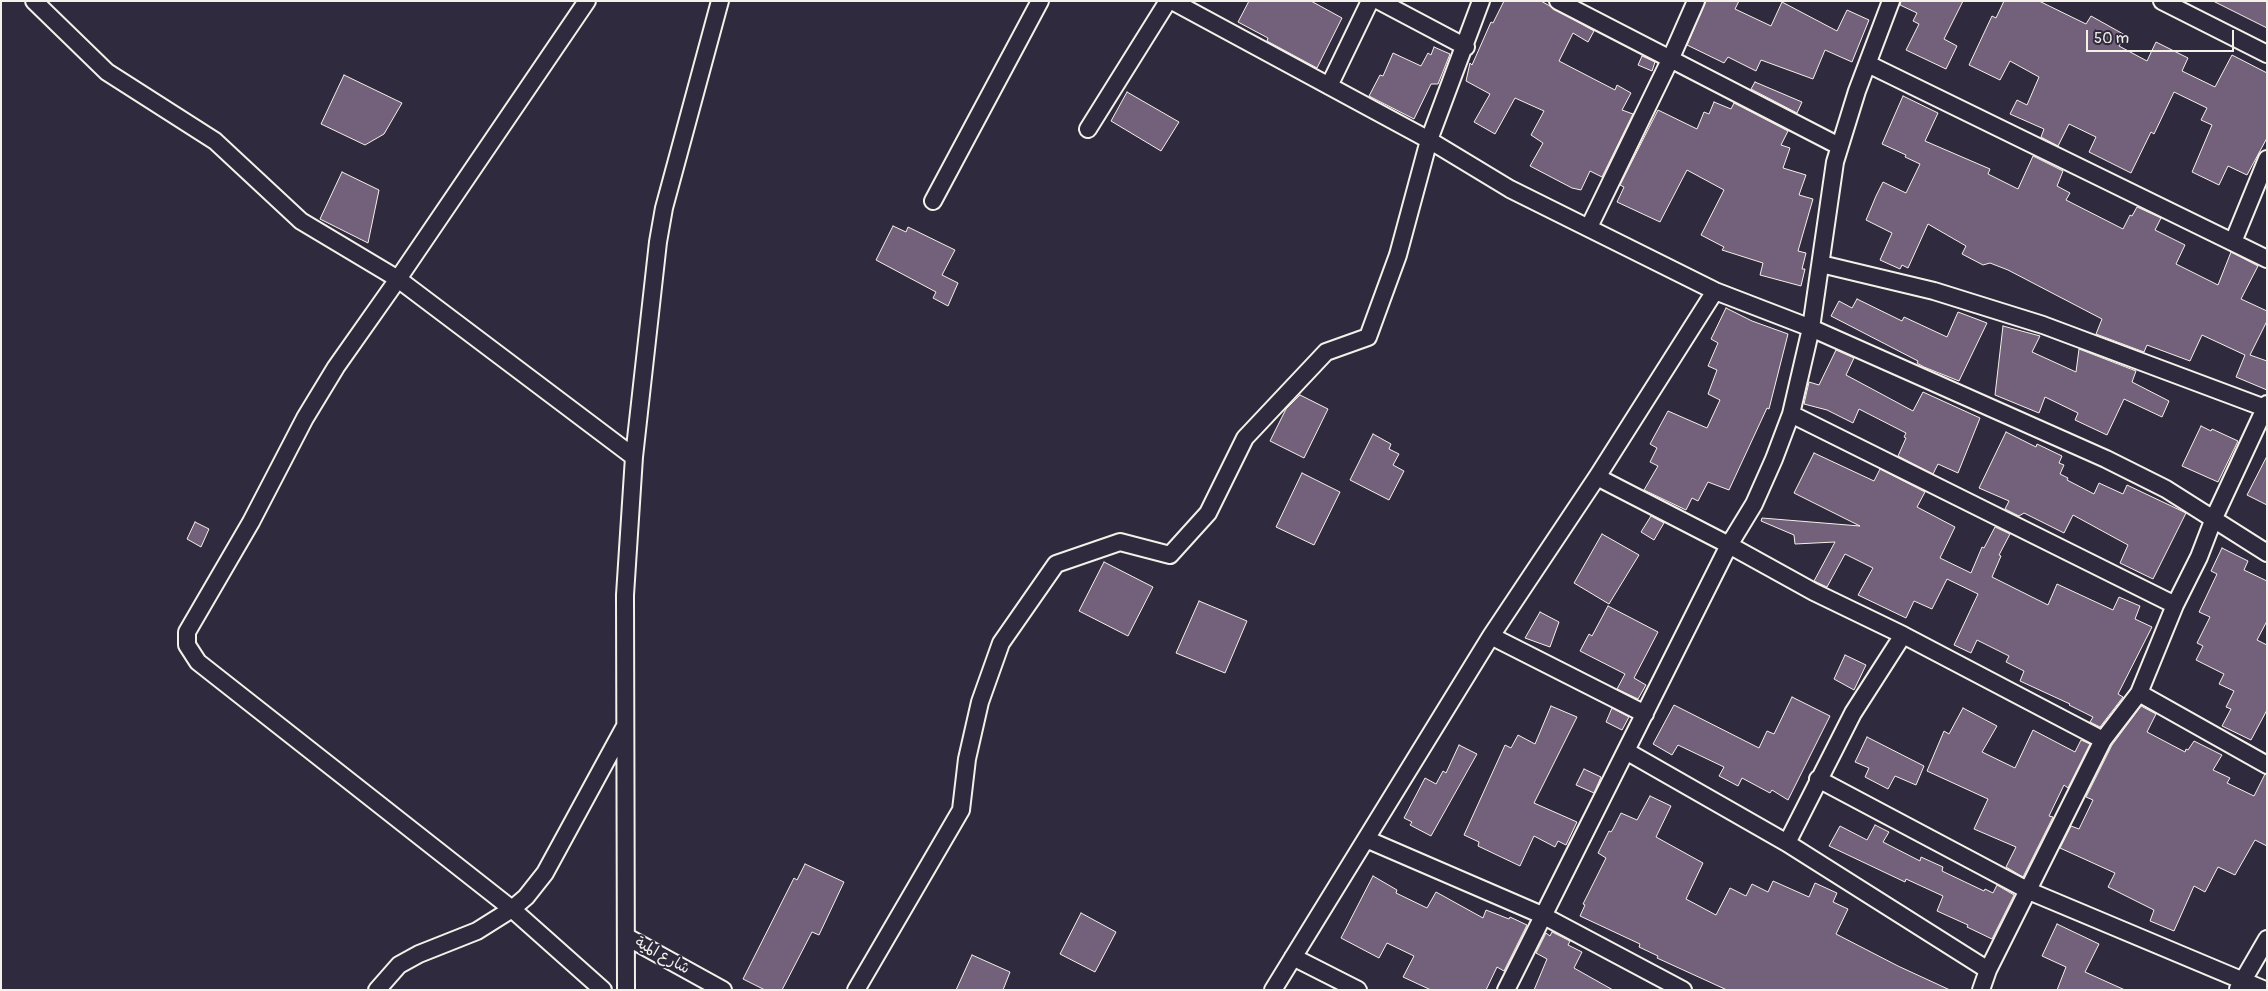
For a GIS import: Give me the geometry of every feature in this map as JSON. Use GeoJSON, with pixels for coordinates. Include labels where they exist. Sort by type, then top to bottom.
{"type":"FeatureCollection","features":[{"type":"Feature","properties":{"kind":"street"},"geometry":{"type":"LineString","coordinates":[[34,1],[107,72],[215,141],[301,221],[398,279],[634,457]]}},
{"type":"Feature","properties":{"kind":"street"},"geometry":{"type":"LineString","coordinates":[[586,1],[398,279],[336,366],[305,418],[251,522],[187,632],[187,645],[198,662],[512,909],[604,990]]}},
{"type":"Feature","properties":{"kind":"street"},"geometry":{"type":"LineString","coordinates":[[626,990],[625,595],[634,457],[658,242],[664,208],[720,1]]}},
{"type":"Feature","properties":{"kind":"street"},"geometry":{"type":"LineString","coordinates":[[933,201],[1040,1]]}},
{"type":"Feature","properties":{"kind":"street"},"geometry":{"type":"LineString","coordinates":[[1088,129],[1168,1]]}},
{"type":"Feature","properties":{"kind":"street"},"geometry":{"type":"LineString","coordinates":[[1172,1],[1429,140],[1510,189],[1589,226],[1715,291],[1811,328],[2106,459],[2166,489],[2267,553]]}},
{"type":"Feature","properties":{"kind":"street"},"geometry":{"type":"LineString","coordinates":[[1329,86],[1370,1]]}},
{"type":"Feature","properties":{"kind":"street"},"geometry":{"type":"LineString","coordinates":[[1379,1],[1466,47]]}},
{"type":"Feature","properties":{"kind":"street"},"geometry":{"type":"LineString","coordinates":[[856,990],[961,810],[967,759],[980,702],[1000,643],[1056,564],[1120,542],[1170,555],[1208,513],[1245,438],[1326,352],[1368,337],[1398,255],[1429,140],[1482,1]]}},
{"type":"Feature","properties":{"kind":"street"},"geometry":{"type":"LineString","coordinates":[[1558,1],[1839,146]]}},
{"type":"Feature","properties":{"kind":"street"},"geometry":{"type":"LineString","coordinates":[[1589,226],[1670,60],[1696,1]]}},
{"type":"Feature","properties":{"kind":"street"},"geometry":{"type":"LineString","coordinates":[[1506,990],[1542,915],[1730,545],[1766,480],[1791,414],[1811,328],[1835,162],[1839,146],[1891,1]]}},
{"type":"Feature","properties":{"kind":"street"},"geometry":{"type":"LineString","coordinates":[[2162,1],[2267,54]]}},
{"type":"Feature","properties":{"kind":"street"},"geometry":{"type":"LineString","coordinates":[[1868,64],[2267,259]]}},
{"type":"Feature","properties":{"kind":"street"},"geometry":{"type":"LineString","coordinates":[[2233,242],[2267,159]]}},
{"type":"Feature","properties":{"kind":"street"},"geometry":{"type":"LineString","coordinates":[[1821,264],[1934,291],[2043,325],[2266,406],[2214,518],[2199,557],[2176,605],[2139,692],[2103,740],[1988,970],[1981,990]]}},
{"type":"Feature","properties":{"kind":"street"},"geometry":{"type":"LineString","coordinates":[[1273,990],[1491,636],[1597,478],[1715,291]]}},
{"type":"Feature","properties":{"kind":"street"},"geometry":{"type":"LineString","coordinates":[[1791,414],[2176,605]]}},
{"type":"Feature","properties":{"kind":"street"},"geometry":{"type":"LineString","coordinates":[[1597,478],[1730,545],[1814,592],[1903,635],[2103,740]]}},
{"type":"Feature","properties":{"kind":"street"},"geometry":{"type":"LineString","coordinates":[[1787,843],[1853,713],[1903,635]]}},
{"type":"Feature","properties":{"kind":"street"},"geometry":{"type":"LineString","coordinates":[[1491,636],[1645,714]]}},
{"type":"Feature","properties":{"kind":"street"},"geometry":{"type":"LineString","coordinates":[[2139,692],[2267,765]]}},
{"type":"Feature","properties":{"kind":"street"},"geometry":{"type":"LineString","coordinates":[[377,990],[399,965],[419,954],[477,931],[512,909],[526,896],[545,873],[626,726]]}},
{"type":"Feature","properties":{"kind":"street"},"geometry":{"type":"LineString","coordinates":[[1626,751],[1787,843],[1988,970]]}},
{"type":"Feature","properties":{"kind":"street"},"geometry":{"type":"LineString","coordinates":[[1818,779],[2029,891],[2239,985],[2266,990]]}},
{"type":"Feature","properties":{"kind":"street"},"geometry":{"type":"LineString","coordinates":[[1366,839],[1542,915],[1683,990]]}},
{"type":"Feature","properties":{"kind":"street","name":"شارع المية"},"geometry":{"type":"LineString","coordinates":[[627,937],[723,990]]}},
{"type":"Feature","properties":{"kind":"street"},"geometry":{"type":"LineString","coordinates":[[2239,985],[2267,940]]}},
{"type":"Feature","properties":{"kind":"street"},"geometry":{"type":"LineString","coordinates":[[1293,957],[1358,990]]}},
{"type":"Feature","properties":{"kind":"building"},"geometry":{"type":"Polygon","coordinates":[[[1249,1],[1311,1],[1342,18],[1317,68],[1267,41],[1268,38],[1238,22],[1249,1]]]}},
{"type":"Feature","properties":{"kind":"building"},"geometry":{"type":"Polygon","coordinates":[[[1504,1],[1541,1],[1594,31],[1588,42],[1573,33],[1559,61],[1615,90],[1617,85],[1631,93],[1622,110],[1633,114],[1602,177],[1590,171],[1581,190],[1572,188],[1530,166],[1543,143],[1531,135],[1544,111],[1515,98],[1495,134],[1474,122],[1490,94],[1466,81],[1470,63],[1472,65],[1491,22],[1493,23],[1504,1]]]}},
{"type":"Feature","properties":{"kind":"building"},"geometry":{"type":"Polygon","coordinates":[[[1706,1],[1739,1],[1735,9],[1771,26],[1782,2],[1837,31],[1847,10],[1869,20],[1852,62],[1825,50],[1813,79],[1761,60],[1756,71],[1728,57],[1724,63],[1687,45],[1706,1]]]}},
{"type":"Feature","properties":{"kind":"building"},"geometry":{"type":"Polygon","coordinates":[[[1901,1],[1963,1],[1944,39],[1957,46],[1946,69],[1906,50],[1919,24],[1913,21],[1917,13],[1900,5],[1901,1]]]}},
{"type":"Feature","properties":{"kind":"building"},"geometry":{"type":"Polygon","coordinates":[[[2004,1],[2039,1],[2086,24],[2091,16],[2125,35],[2119,46],[2147,61],[2156,42],[2188,58],[2182,71],[2215,87],[2232,55],[2267,73],[2267,138],[2247,175],[2228,166],[2219,185],[2192,172],[2212,125],[2201,120],[2207,108],[2174,92],[2154,134],[2151,132],[2131,173],[2089,152],[2096,137],[2069,124],[2058,146],[2041,137],[2044,129],[2010,114],[2017,100],[2027,105],[2039,77],[2010,61],[2000,80],[1969,65],[1992,16],[1996,18],[2004,1]]]}},
{"type":"Feature","properties":{"kind":"building"},"geometry":{"type":"Polygon","coordinates":[[[2213,1],[2267,1],[2267,28],[2213,1]]]}},
{"type":"Feature","properties":{"kind":"building"},"geometry":{"type":"Polygon","coordinates":[[[1434,47],[1450,54],[1438,84],[1431,84],[1414,119],[1369,96],[1380,75],[1383,76],[1393,53],[1421,66],[1428,53],[1431,55],[1434,47]]]}},
{"type":"Feature","properties":{"kind":"building"},"geometry":{"type":"Polygon","coordinates":[[[1642,56],[1655,62],[1652,71],[1638,65],[1642,56]]]}},
{"type":"Feature","properties":{"kind":"building"},"geometry":{"type":"Polygon","coordinates":[[[344,75],[402,103],[384,134],[365,145],[321,124],[344,75]]]}},
{"type":"Feature","properties":{"kind":"building"},"geometry":{"type":"Polygon","coordinates":[[[1755,82],[1802,102],[1797,113],[1751,89],[1755,82]]]}},
{"type":"Feature","properties":{"kind":"building"},"geometry":{"type":"Polygon","coordinates":[[[1127,92],[1179,122],[1161,151],[1111,121],[1127,92]]]}},
{"type":"Feature","properties":{"kind":"building"},"geometry":{"type":"Polygon","coordinates":[[[1903,96],[1938,113],[1925,141],[1990,169],[1988,174],[2018,189],[2033,156],[2063,171],[2057,186],[2070,193],[2066,200],[2123,229],[2130,215],[2132,216],[2137,207],[2161,218],[2155,230],[2185,245],[2176,264],[2218,285],[2231,252],[2258,266],[2241,299],[2267,311],[2267,321],[2250,355],[2267,361],[2267,390],[2236,377],[2245,355],[2202,335],[2190,361],[2147,345],[2144,352],[2096,334],[2102,319],[2008,270],[1990,263],[1983,265],[1962,254],[1966,246],[1928,224],[1908,268],[1902,265],[1900,269],[1880,260],[1892,233],[1866,220],[1876,196],[1883,182],[1906,193],[1920,164],[1882,144],[1903,96]]]}},
{"type":"Feature","properties":{"kind":"building"},"geometry":{"type":"Polygon","coordinates":[[[1714,102],[1731,109],[1734,103],[1788,131],[1781,145],[1790,148],[1783,168],[1806,175],[1799,195],[1813,199],[1798,251],[1806,253],[1802,269],[1805,269],[1801,286],[1760,275],[1763,263],[1722,250],[1724,247],[1701,235],[1724,190],[1687,170],[1660,222],[1617,202],[1624,187],[1620,185],[1658,110],[1697,129],[1704,112],[1709,114],[1714,102]]]}},
{"type":"Feature","properties":{"kind":"building"},"geometry":{"type":"Polygon","coordinates":[[[342,172],[379,190],[368,243],[320,219],[342,172]]]}},
{"type":"Feature","properties":{"kind":"building"},"geometry":{"type":"Polygon","coordinates":[[[893,226],[906,232],[908,227],[955,250],[942,275],[958,283],[948,306],[933,298],[936,292],[876,260],[893,226]]]}},
{"type":"Feature","properties":{"kind":"building"},"geometry":{"type":"Polygon","coordinates":[[[1857,299],[1902,321],[1904,317],[1947,337],[1958,312],[1987,323],[1959,381],[1924,367],[1917,363],[1918,361],[1831,316],[1839,301],[1852,308],[1857,299]]]}},
{"type":"Feature","properties":{"kind":"building"},"geometry":{"type":"Polygon","coordinates":[[[1726,308],[1752,321],[1788,334],[1769,409],[1767,408],[1729,490],[1708,482],[1698,501],[1692,498],[1686,510],[1644,490],[1658,466],[1650,462],[1657,448],[1650,444],[1668,411],[1707,428],[1720,400],[1708,394],[1717,370],[1708,366],[1718,343],[1711,339],[1726,308]]]}},
{"type":"Feature","properties":{"kind":"building"},"geometry":{"type":"Polygon","coordinates":[[[2003,326],[2040,336],[2032,352],[2076,372],[2079,349],[2136,371],[2132,382],[2169,401],[2162,417],[2124,399],[2107,435],[2075,420],[2078,413],[2045,397],[2039,413],[1995,395],[2003,326]]]}},
{"type":"Feature","properties":{"kind":"building"},"geometry":{"type":"Polygon","coordinates":[[[1836,350],[1854,358],[1846,375],[1913,411],[1923,392],[1980,418],[1958,473],[1938,464],[1933,474],[1898,456],[1906,438],[1904,437],[1906,433],[1859,409],[1853,423],[1827,410],[1804,404],[1809,382],[1819,385],[1836,350]]]}},
{"type":"Feature","properties":{"kind":"building"},"geometry":{"type":"Polygon","coordinates":[[[1300,395],[1328,409],[1304,458],[1270,441],[1286,409],[1300,395]]]}},
{"type":"Feature","properties":{"kind":"building"},"geometry":{"type":"Polygon","coordinates":[[[2201,426],[2238,441],[2218,482],[2182,466],[2201,426]]]}},
{"type":"Feature","properties":{"kind":"building"},"geometry":{"type":"Polygon","coordinates":[[[2006,432],[2036,447],[2037,444],[2062,456],[2059,463],[2064,465],[2060,474],[2068,478],[2067,480],[2094,494],[2099,483],[2123,494],[2127,485],[2186,513],[2153,579],[2120,563],[2128,545],[2073,515],[2064,533],[2024,513],[2019,516],[2005,509],[2009,501],[1979,488],[2006,432]]]}},
{"type":"Feature","properties":{"kind":"building"},"geometry":{"type":"Polygon","coordinates":[[[1373,434],[1391,444],[1389,449],[1399,454],[1393,465],[1404,471],[1389,500],[1350,480],[1373,434]]]}},
{"type":"Feature","properties":{"kind":"building"},"geometry":{"type":"Polygon","coordinates":[[[1814,453],[1874,481],[1880,469],[1925,492],[1917,507],[1955,527],[1940,558],[1971,573],[1982,547],[1984,548],[1995,527],[2010,534],[1999,555],[2001,556],[1992,577],[2048,605],[2057,584],[2113,610],[2119,597],[2140,606],[2135,619],[2152,627],[2118,694],[2123,697],[2100,727],[2090,722],[2093,717],[2020,681],[2024,671],[2006,662],[2009,656],[1977,640],[1971,653],[1954,645],[1978,594],[1947,579],[1932,609],[1914,601],[1906,618],[1858,595],[1873,568],[1845,554],[1827,587],[1814,581],[1835,542],[1795,544],[1794,535],[1761,521],[1762,518],[1860,526],[1794,493],[1814,453]]]}},
{"type":"Feature","properties":{"kind":"building"},"geometry":{"type":"Polygon","coordinates":[[[2267,456],[2267,505],[2247,495],[2267,456]]]}},
{"type":"Feature","properties":{"kind":"building"},"geometry":{"type":"Polygon","coordinates":[[[1302,473],[1340,492],[1314,545],[1276,527],[1302,473]]]}},
{"type":"Feature","properties":{"kind":"building"},"geometry":{"type":"Polygon","coordinates":[[[1651,516],[1664,523],[1654,540],[1641,532],[1651,516]]]}},
{"type":"Feature","properties":{"kind":"building"},"geometry":{"type":"Polygon","coordinates":[[[195,522],[209,529],[201,547],[187,539],[195,522]]]}},
{"type":"Feature","properties":{"kind":"building"},"geometry":{"type":"Polygon","coordinates":[[[1602,534],[1639,555],[1609,604],[1574,583],[1602,534]]]}},
{"type":"Feature","properties":{"kind":"building"},"geometry":{"type":"Polygon","coordinates":[[[2222,548],[2248,561],[2244,570],[2267,581],[2267,621],[2257,640],[2267,645],[2267,710],[2251,740],[2222,726],[2231,709],[2226,707],[2234,691],[2219,684],[2224,674],[2196,660],[2203,646],[2197,643],[2210,617],[2199,612],[2217,574],[2211,571],[2222,548]]]}},
{"type":"Feature","properties":{"kind":"building"},"geometry":{"type":"Polygon","coordinates":[[[1104,562],[1153,587],[1128,636],[1079,611],[1104,562]]]}},
{"type":"Feature","properties":{"kind":"building"},"geometry":{"type":"Polygon","coordinates":[[[1199,601],[1247,621],[1225,673],[1176,653],[1199,601]]]}},
{"type":"Feature","properties":{"kind":"building"},"geometry":{"type":"Polygon","coordinates":[[[1608,606],[1658,632],[1634,678],[1646,685],[1638,699],[1617,689],[1625,674],[1580,651],[1589,634],[1592,636],[1608,606]]]}},
{"type":"Feature","properties":{"kind":"building"},"geometry":{"type":"Polygon","coordinates":[[[1540,612],[1559,622],[1550,647],[1525,638],[1540,612]]]}},
{"type":"Feature","properties":{"kind":"building"},"geometry":{"type":"Polygon","coordinates":[[[1845,655],[1866,665],[1854,690],[1834,679],[1845,655]]]}},
{"type":"Feature","properties":{"kind":"building"},"geometry":{"type":"Polygon","coordinates":[[[1792,697],[1830,716],[1788,800],[1772,790],[1770,793],[1742,778],[1738,786],[1719,776],[1724,767],[1678,745],[1672,755],[1653,744],[1674,705],[1759,748],[1767,731],[1774,734],[1792,697]]]}},
{"type":"Feature","properties":{"kind":"building"},"geometry":{"type":"Polygon","coordinates":[[[1551,706],[1577,717],[1534,803],[1577,822],[1566,845],[1558,841],[1555,847],[1534,836],[1520,866],[1478,846],[1479,842],[1464,835],[1505,745],[1511,748],[1518,735],[1535,744],[1551,706]]]}},
{"type":"Feature","properties":{"kind":"building"},"geometry":{"type":"Polygon","coordinates":[[[2141,706],[2156,714],[2147,732],[2185,752],[2194,741],[2222,755],[2213,770],[2230,778],[2227,783],[2254,796],[2265,774],[2267,775],[2267,846],[2255,840],[2235,875],[2218,867],[2205,892],[2194,886],[2174,931],[2150,921],[2154,910],[2108,887],[2115,873],[2060,848],[2071,826],[2079,829],[2093,800],[2086,797],[2112,745],[2141,706]]]}},
{"type":"Feature","properties":{"kind":"building"},"geometry":{"type":"Polygon","coordinates":[[[1612,708],[1629,717],[1622,730],[1606,722],[1612,708]]]}},
{"type":"Feature","properties":{"kind":"building"},"geometry":{"type":"Polygon","coordinates":[[[1963,708],[1997,726],[1982,752],[2015,768],[2033,730],[2075,752],[2081,740],[2090,744],[2068,788],[2064,785],[2049,816],[2053,817],[2023,877],[2006,867],[2016,847],[1974,829],[1988,799],[1927,771],[1944,731],[1949,734],[1963,708]]]}},
{"type":"Feature","properties":{"kind":"building"},"geometry":{"type":"Polygon","coordinates":[[[1867,737],[1924,766],[1916,785],[1895,776],[1888,789],[1865,777],[1869,768],[1855,762],[1867,737]]]}},
{"type":"Feature","properties":{"kind":"building"},"geometry":{"type":"Polygon","coordinates":[[[1459,745],[1477,754],[1431,836],[1410,825],[1412,822],[1404,818],[1425,778],[1436,784],[1443,771],[1446,773],[1459,745]]]}},
{"type":"Feature","properties":{"kind":"building"},"geometry":{"type":"Polygon","coordinates":[[[1584,769],[1601,777],[1594,793],[1576,785],[1584,769]]]}},
{"type":"Feature","properties":{"kind":"building"},"geometry":{"type":"Polygon","coordinates":[[[1650,796],[1671,806],[1656,837],[1703,863],[1686,899],[1716,915],[1730,888],[1746,896],[1752,884],[1768,892],[1773,881],[1809,897],[1815,883],[1837,893],[1833,902],[1848,909],[1836,934],[1950,990],[1727,990],[1657,958],[1658,956],[1639,947],[1640,944],[1580,916],[1585,905],[1583,904],[1606,858],[1598,853],[1609,831],[1611,832],[1613,829],[1621,813],[1637,820],[1650,796]]]}},
{"type":"Feature","properties":{"kind":"building"},"geometry":{"type":"Polygon","coordinates":[[[1875,825],[1889,832],[1883,842],[1920,861],[1921,857],[1943,867],[1942,871],[1984,891],[1985,889],[1993,893],[1997,885],[2014,895],[1992,939],[1967,927],[1968,925],[1937,911],[1943,896],[1906,879],[1905,882],[1829,846],[1840,826],[1867,840],[1875,825]]]}},
{"type":"Feature","properties":{"kind":"building"},"geometry":{"type":"Polygon","coordinates":[[[805,864],[844,882],[819,935],[812,932],[782,990],[765,990],[743,979],[794,878],[797,880],[805,864]]]}},
{"type":"Feature","properties":{"kind":"building"},"geometry":{"type":"Polygon","coordinates":[[[1373,876],[1397,890],[1396,893],[1427,908],[1436,892],[1483,918],[1486,910],[1509,919],[1510,917],[1527,925],[1504,971],[1497,967],[1486,990],[1431,990],[1403,977],[1414,956],[1387,943],[1379,958],[1341,938],[1373,876]]]}},
{"type":"Feature","properties":{"kind":"building"},"geometry":{"type":"Polygon","coordinates":[[[1081,913],[1116,932],[1095,972],[1060,954],[1081,913]]]}},
{"type":"Feature","properties":{"kind":"building"},"geometry":{"type":"Polygon","coordinates":[[[2057,924],[2099,944],[2085,972],[2125,990],[2057,990],[2066,967],[2042,956],[2057,924]]]}},
{"type":"Feature","properties":{"kind":"building"},"geometry":{"type":"Polygon","coordinates":[[[1552,932],[1570,941],[1568,945],[1582,952],[1574,968],[1613,990],[1534,990],[1547,959],[1536,953],[1546,933],[1550,936],[1552,932]]]}},
{"type":"Feature","properties":{"kind":"building"},"geometry":{"type":"Polygon","coordinates":[[[972,955],[1010,972],[1003,990],[956,990],[972,955]]]}}]}
